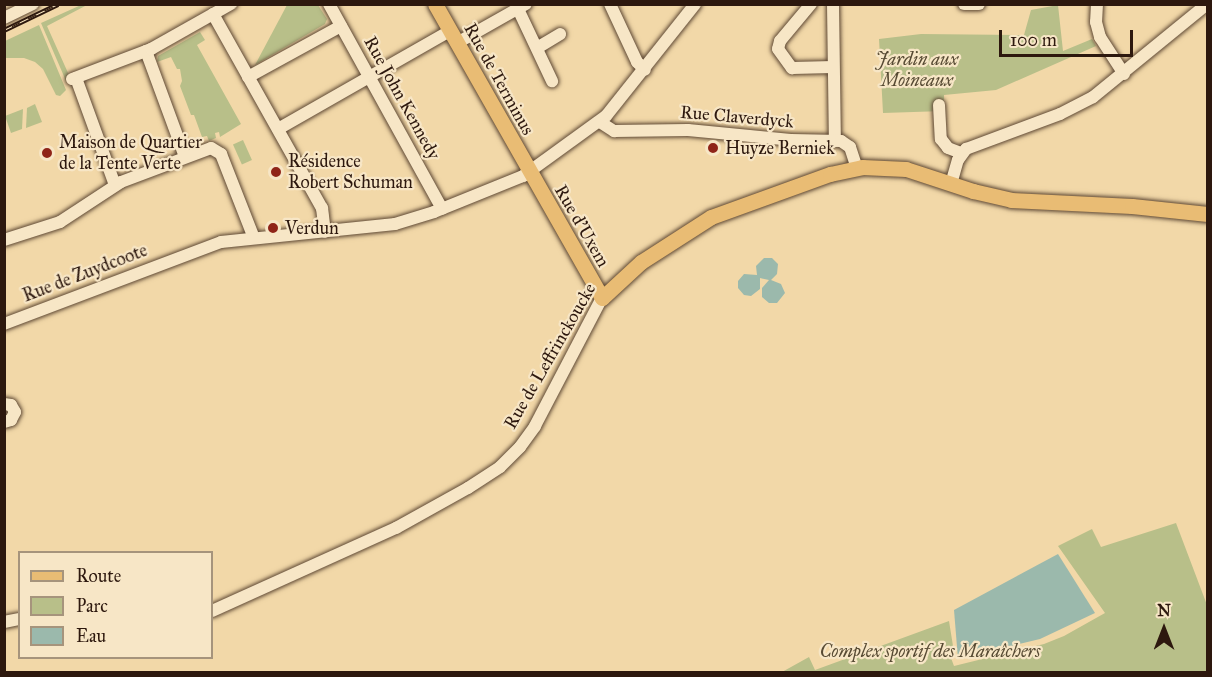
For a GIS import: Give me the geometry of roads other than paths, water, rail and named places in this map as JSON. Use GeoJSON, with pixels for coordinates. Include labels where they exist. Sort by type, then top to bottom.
{"type":"FeatureCollection","features":[{"type":"Feature","properties":{"kind":"main road","name":"Rue de Terminus"},"geometry":{"type":"LineString","coordinates":[[435,4],[529,173]]}},
{"type":"Feature","properties":{"kind":"main road","name":"Rue de Leffrinckoucke"},"geometry":{"type":"LineString","coordinates":[[602,298],[641,262],[711,217],[830,174],[857,168],[896,167],[1011,200],[1132,206],[1208,214]]}},
{"type":"Feature","properties":{"kind":"main road","name":"Rue d'Uxem"},"geometry":{"type":"LineString","coordinates":[[529,173],[602,298]]}},
{"type":"Feature","properties":{"kind":"street"},"geometry":{"type":"LineString","coordinates":[[4,18],[33,4]]}},
{"type":"Feature","properties":{"kind":"street"},"geometry":{"type":"LineString","coordinates":[[116,185],[74,79],[146,51],[231,4]]}},
{"type":"Feature","properties":{"kind":"street","name":"Rue John Kennedy"},"geometry":{"type":"LineString","coordinates":[[329,4],[442,209]]}},
{"type":"Feature","properties":{"kind":"street"},"geometry":{"type":"LineString","coordinates":[[610,4],[635,59],[645,70]]}},
{"type":"Feature","properties":{"kind":"street","name":"Rue de Zuydcoote"},"geometry":{"type":"LineString","coordinates":[[4,324],[180,256],[215,252],[251,239],[395,225],[442,209],[529,173],[600,122],[645,70],[695,4]]}},
{"type":"Feature","properties":{"kind":"street"},"geometry":{"type":"LineString","coordinates":[[811,4],[780,41],[778,50],[792,68],[834,68]]}},
{"type":"Feature","properties":{"kind":"street"},"geometry":{"type":"LineString","coordinates":[[833,4],[835,141],[850,147],[857,168]]}},
{"type":"Feature","properties":{"kind":"street"},"geometry":{"type":"LineString","coordinates":[[964,4],[979,4]]}},
{"type":"Feature","properties":{"kind":"street"},"geometry":{"type":"LineString","coordinates":[[1097,4],[1096,22],[1100,37],[1124,74]]}},
{"type":"Feature","properties":{"kind":"street"},"geometry":{"type":"LineString","coordinates":[[951,184],[961,153],[972,145],[1065,112],[1099,93],[1207,4]]}},
{"type":"Feature","properties":{"kind":"street"},"geometry":{"type":"LineString","coordinates":[[278,129],[370,76],[522,7],[552,81]]}},
{"type":"Feature","properties":{"kind":"street"},"geometry":{"type":"LineString","coordinates":[[213,14],[322,208],[325,232]]}},
{"type":"Feature","properties":{"kind":"street"},"geometry":{"type":"LineString","coordinates":[[248,77],[341,26]]}},
{"type":"Feature","properties":{"kind":"street"},"geometry":{"type":"LineString","coordinates":[[537,48],[560,34]]}},
{"type":"Feature","properties":{"kind":"street"},"geometry":{"type":"LineString","coordinates":[[146,51],[185,157]]}},
{"type":"Feature","properties":{"kind":"street"},"geometry":{"type":"LineString","coordinates":[[939,105],[941,139],[948,148],[961,153]]}},
{"type":"Feature","properties":{"kind":"street","name":"Rue Claverdyck"},"geometry":{"type":"LineString","coordinates":[[600,122],[614,131],[688,130],[791,140],[835,141]]}},
{"type":"Feature","properties":{"kind":"street"},"geometry":{"type":"LineString","coordinates":[[4,240],[63,220],[116,185],[211,148],[220,151],[251,239]]}},
{"type":"Feature","properties":{"kind":"street","name":"Rue de Leffrinckoucke"},"geometry":{"type":"LineString","coordinates":[[213,611],[403,525],[500,467],[516,452],[535,426],[602,298]]}},
{"type":"Feature","properties":{"kind":"street"},"geometry":{"type":"LineString","coordinates":[[4,404],[11,405],[15,412],[11,420],[4,422]]}},
{"type":"Feature","properties":{"kind":"water"},"geometry":{"type":"Polygon","coordinates":[[[764,258],[772,258],[778,264],[777,274],[771,280],[781,284],[785,293],[777,303],[769,303],[762,297],[762,288],[769,280],[760,278],[760,289],[751,296],[744,295],[738,288],[738,281],[744,274],[757,275],[756,266],[764,258]]]}},
{"type":"Feature","properties":{"kind":"water"},"geometry":{"type":"Polygon","coordinates":[[[1058,554],[1095,613],[1040,639],[958,659],[954,610],[1058,554]]]}},
{"type":"Feature","properties":{"kind":"railway"},"geometry":{"type":"LineString","coordinates":[[4,30],[58,4]]}},
{"type":"Feature","properties":{"kind":"place","name":"Huyze Berniek"},"geometry":{"type":"Point","coordinates":[713,148]}},
{"type":"Feature","properties":{"kind":"place","name":"Maison de Quartier de la Tente Verte"},"geometry":{"type":"Point","coordinates":[47,153]}},
{"type":"Feature","properties":{"kind":"place","name":"Résidence Robert Schuman"},"geometry":{"type":"Point","coordinates":[276,172]}},
{"type":"Feature","properties":{"kind":"place","name":"Verdun"},"geometry":{"type":"Point","coordinates":[273,228]}},
{"type":"Feature","properties":{"kind":"park label","name":"Jardin aux Moineaux"},"geometry":{"type":"Point","coordinates":[917,70]}},
{"type":"Feature","properties":{"kind":"park label","name":"Complex sportif des Maraîchers"},"geometry":{"type":"Point","coordinates":[930,651]}}]}
